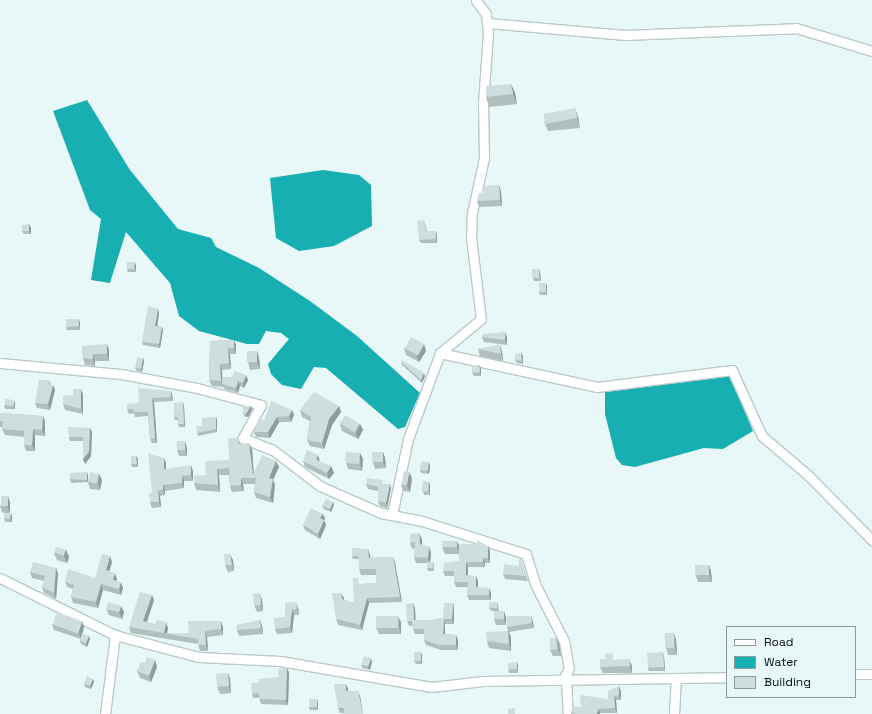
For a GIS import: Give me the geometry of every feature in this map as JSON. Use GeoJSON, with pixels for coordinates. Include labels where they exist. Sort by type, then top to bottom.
{"type":"FeatureCollection","features":[{"type":"Feature","properties":{"kind":"street"},"geometry":{"type":"LineString","coordinates":[[392,515],[408,439],[440,353],[481,319],[471,238],[472,213],[484,158],[482,103],[489,58],[488,23],[476,0]]}},
{"type":"Feature","properties":{"kind":"street"},"geometry":{"type":"LineString","coordinates":[[488,23],[515,22],[625,35],[796,28],[872,51]]}},
{"type":"Feature","properties":{"kind":"street"},"geometry":{"type":"LineString","coordinates":[[440,353],[596,387],[732,370],[762,436],[809,476],[872,540]]}},
{"type":"Feature","properties":{"kind":"street"},"geometry":{"type":"LineString","coordinates":[[0,363],[121,374],[198,388],[261,405],[243,438],[273,450],[320,486],[351,502],[526,554],[535,584],[564,641],[569,668],[565,680],[568,714]]}},
{"type":"Feature","properties":{"kind":"street"},"geometry":{"type":"LineString","coordinates":[[0,578],[115,635],[199,657],[280,661],[413,686],[565,680],[726,677]]}},
{"type":"Feature","properties":{"kind":"street"},"geometry":{"type":"LineString","coordinates":[[105,714],[115,635]]}},
{"type":"Feature","properties":{"kind":"street"},"geometry":{"type":"LineString","coordinates":[[856,674],[872,674]]}},
{"type":"Feature","properties":{"kind":"street"},"geometry":{"type":"LineString","coordinates":[[674,714],[676,678]]}},
{"type":"Feature","properties":{"kind":"water"},"geometry":{"type":"Polygon","coordinates":[[[87,100],[130,170],[178,229],[211,238],[216,247],[259,268],[310,301],[357,336],[420,393],[405,427],[398,429],[326,368],[314,367],[301,389],[282,385],[271,374],[268,364],[289,339],[281,333],[266,331],[259,344],[247,344],[199,331],[179,316],[170,283],[126,232],[110,283],[91,280],[101,219],[90,210],[53,111],[87,100]]]}},
{"type":"Feature","properties":{"kind":"water"},"geometry":{"type":"Polygon","coordinates":[[[323,170],[359,175],[371,185],[372,226],[334,246],[299,251],[276,238],[270,178],[323,170]]]}},
{"type":"Feature","properties":{"kind":"water"},"geometry":{"type":"Polygon","coordinates":[[[729,374],[753,431],[723,449],[704,448],[635,467],[622,465],[616,458],[605,414],[605,392],[729,374]]]}},
{"type":"Feature","properties":{"kind":"building"},"geometry":{"type":"Polygon","coordinates":[[[511,84],[513,94],[486,97],[486,86],[511,84]]]}},
{"type":"Feature","properties":{"kind":"building"},"geometry":{"type":"Polygon","coordinates":[[[575,108],[577,118],[545,124],[544,114],[575,108]]]}},
{"type":"Feature","properties":{"kind":"building"},"geometry":{"type":"Polygon","coordinates":[[[499,185],[500,200],[477,201],[479,193],[484,193],[484,186],[499,185]]]}},
{"type":"Feature","properties":{"kind":"building"},"geometry":{"type":"Polygon","coordinates":[[[424,220],[426,231],[436,231],[436,239],[419,240],[417,221],[424,220]]]}},
{"type":"Feature","properties":{"kind":"building"},"geometry":{"type":"Polygon","coordinates":[[[29,224],[29,231],[22,231],[22,225],[29,224]]]}},
{"type":"Feature","properties":{"kind":"building"},"geometry":{"type":"Polygon","coordinates":[[[127,262],[134,262],[134,269],[127,269],[127,262]]]}},
{"type":"Feature","properties":{"kind":"building"},"geometry":{"type":"Polygon","coordinates":[[[532,269],[539,269],[539,278],[532,278],[532,269]]]}},
{"type":"Feature","properties":{"kind":"building"},"geometry":{"type":"Polygon","coordinates":[[[539,283],[546,283],[546,292],[539,292],[539,283]]]}},
{"type":"Feature","properties":{"kind":"building"},"geometry":{"type":"Polygon","coordinates":[[[148,306],[158,309],[155,326],[162,327],[159,344],[142,342],[148,306]]]}},
{"type":"Feature","properties":{"kind":"building"},"geometry":{"type":"Polygon","coordinates":[[[66,319],[78,319],[79,326],[66,327],[66,319]]]}},
{"type":"Feature","properties":{"kind":"building"},"geometry":{"type":"Polygon","coordinates":[[[505,332],[505,340],[482,337],[483,334],[505,332]]]}},
{"type":"Feature","properties":{"kind":"building"},"geometry":{"type":"Polygon","coordinates":[[[411,337],[424,344],[418,356],[405,348],[411,337]]]}},
{"type":"Feature","properties":{"kind":"building"},"geometry":{"type":"Polygon","coordinates":[[[234,340],[234,348],[228,348],[229,363],[220,364],[221,381],[209,380],[210,341],[234,340]]]}},
{"type":"Feature","properties":{"kind":"building"},"geometry":{"type":"Polygon","coordinates":[[[107,344],[107,354],[93,354],[93,359],[83,358],[82,346],[107,344]]]}},
{"type":"Feature","properties":{"kind":"building"},"geometry":{"type":"Polygon","coordinates":[[[500,345],[501,354],[478,349],[500,345]]]}},
{"type":"Feature","properties":{"kind":"building"},"geometry":{"type":"Polygon","coordinates":[[[247,351],[257,351],[257,362],[247,362],[247,351]]]}},
{"type":"Feature","properties":{"kind":"building"},"geometry":{"type":"Polygon","coordinates":[[[521,353],[522,361],[515,360],[515,354],[521,353]]]}},
{"type":"Feature","properties":{"kind":"building"},"geometry":{"type":"Polygon","coordinates":[[[137,357],[143,358],[141,369],[135,368],[137,357]]]}},
{"type":"Feature","properties":{"kind":"building"},"geometry":{"type":"Polygon","coordinates":[[[402,360],[424,373],[421,380],[401,362],[402,360]]]}},
{"type":"Feature","properties":{"kind":"building"},"geometry":{"type":"Polygon","coordinates":[[[472,365],[479,365],[480,372],[472,373],[472,365]]]}},
{"type":"Feature","properties":{"kind":"building"},"geometry":{"type":"Polygon","coordinates":[[[235,371],[246,375],[243,383],[238,381],[236,388],[222,384],[222,378],[232,377],[235,371]]]}},
{"type":"Feature","properties":{"kind":"building"},"geometry":{"type":"Polygon","coordinates":[[[39,380],[49,380],[49,385],[53,385],[48,404],[35,403],[39,380]]]}},
{"type":"Feature","properties":{"kind":"building"},"geometry":{"type":"Polygon","coordinates":[[[138,388],[171,391],[171,397],[152,398],[155,438],[150,439],[148,412],[134,412],[133,409],[127,409],[127,404],[139,403],[138,388]]]}},
{"type":"Feature","properties":{"kind":"building"},"geometry":{"type":"Polygon","coordinates":[[[73,389],[81,389],[81,409],[63,404],[63,396],[73,395],[73,389]]]}},
{"type":"Feature","properties":{"kind":"building"},"geometry":{"type":"Polygon","coordinates":[[[314,392],[339,406],[329,419],[322,443],[307,440],[311,417],[300,410],[314,392]]]}},
{"type":"Feature","properties":{"kind":"building"},"geometry":{"type":"Polygon","coordinates":[[[5,399],[14,400],[13,406],[4,405],[5,399]]]}},
{"type":"Feature","properties":{"kind":"building"},"geometry":{"type":"Polygon","coordinates":[[[271,401],[292,410],[289,416],[277,417],[268,432],[254,432],[259,417],[264,421],[271,401]]]}},
{"type":"Feature","properties":{"kind":"building"},"geometry":{"type":"Polygon","coordinates":[[[183,402],[184,424],[178,424],[178,417],[174,417],[174,403],[183,402]]]}},
{"type":"Feature","properties":{"kind":"building"},"geometry":{"type":"Polygon","coordinates":[[[243,406],[251,406],[246,414],[243,414],[243,406]]]}},
{"type":"Feature","properties":{"kind":"building"},"geometry":{"type":"Polygon","coordinates":[[[0,413],[43,416],[42,430],[33,429],[32,445],[24,445],[24,431],[2,429],[3,421],[0,421],[0,413]]]}},
{"type":"Feature","properties":{"kind":"building"},"geometry":{"type":"Polygon","coordinates":[[[345,415],[360,424],[354,432],[340,424],[345,415]]]}},
{"type":"Feature","properties":{"kind":"building"},"geometry":{"type":"Polygon","coordinates":[[[216,417],[216,429],[197,433],[196,426],[202,426],[202,418],[216,417]]]}},
{"type":"Feature","properties":{"kind":"building"},"geometry":{"type":"Polygon","coordinates":[[[68,427],[90,428],[89,452],[83,459],[83,437],[69,437],[68,427]]]}},
{"type":"Feature","properties":{"kind":"building"},"geometry":{"type":"Polygon","coordinates":[[[228,438],[238,438],[238,444],[249,443],[253,475],[262,455],[276,461],[269,478],[273,479],[270,497],[254,492],[256,478],[241,478],[241,485],[230,486],[229,468],[217,469],[218,485],[194,483],[194,476],[206,475],[205,461],[229,460],[228,438]]]}},
{"type":"Feature","properties":{"kind":"building"},"geometry":{"type":"Polygon","coordinates":[[[177,441],[185,441],[185,450],[177,450],[177,441]]]}},
{"type":"Feature","properties":{"kind":"building"},"geometry":{"type":"Polygon","coordinates":[[[307,450],[318,455],[316,460],[331,466],[327,473],[303,461],[307,450]]]}},
{"type":"Feature","properties":{"kind":"building"},"geometry":{"type":"Polygon","coordinates":[[[346,452],[360,453],[359,464],[345,463],[346,452]]]}},
{"type":"Feature","properties":{"kind":"building"},"geometry":{"type":"Polygon","coordinates":[[[372,452],[383,452],[383,462],[372,462],[372,452]]]}},
{"type":"Feature","properties":{"kind":"building"},"geometry":{"type":"Polygon","coordinates":[[[148,453],[164,458],[164,469],[191,465],[191,475],[182,476],[182,483],[163,485],[163,490],[158,490],[159,502],[150,502],[149,493],[152,493],[148,453]]]}},
{"type":"Feature","properties":{"kind":"building"},"geometry":{"type":"Polygon","coordinates":[[[131,456],[136,456],[137,464],[131,464],[131,456]]]}},
{"type":"Feature","properties":{"kind":"building"},"geometry":{"type":"Polygon","coordinates":[[[421,461],[429,462],[428,471],[420,470],[421,461]]]}},
{"type":"Feature","properties":{"kind":"building"},"geometry":{"type":"Polygon","coordinates":[[[404,471],[409,472],[407,485],[401,485],[404,471]]]}},
{"type":"Feature","properties":{"kind":"building"},"geometry":{"type":"Polygon","coordinates":[[[87,472],[87,480],[70,479],[70,473],[87,472]]]}},
{"type":"Feature","properties":{"kind":"building"},"geometry":{"type":"Polygon","coordinates":[[[90,472],[99,474],[97,484],[88,482],[90,472]]]}},
{"type":"Feature","properties":{"kind":"building"},"geometry":{"type":"Polygon","coordinates":[[[367,478],[383,480],[383,484],[390,484],[386,503],[378,501],[378,487],[366,484],[367,478]]]}},
{"type":"Feature","properties":{"kind":"building"},"geometry":{"type":"Polygon","coordinates":[[[423,481],[429,482],[427,492],[421,491],[423,481]]]}},
{"type":"Feature","properties":{"kind":"building"},"geometry":{"type":"Polygon","coordinates":[[[1,496],[8,496],[8,506],[1,506],[1,496]]]}},
{"type":"Feature","properties":{"kind":"building"},"geometry":{"type":"Polygon","coordinates":[[[326,499],[333,502],[330,509],[322,506],[326,499]]]}},
{"type":"Feature","properties":{"kind":"building"},"geometry":{"type":"Polygon","coordinates":[[[311,508],[323,514],[320,518],[324,520],[318,534],[303,525],[311,508]]]}},
{"type":"Feature","properties":{"kind":"building"},"geometry":{"type":"Polygon","coordinates":[[[4,513],[11,513],[10,519],[4,518],[4,513]]]}},
{"type":"Feature","properties":{"kind":"building"},"geometry":{"type":"Polygon","coordinates":[[[419,533],[420,544],[429,547],[428,558],[414,557],[415,542],[410,543],[410,534],[419,533]]]}},
{"type":"Feature","properties":{"kind":"building"},"geometry":{"type":"Polygon","coordinates":[[[477,540],[488,546],[488,558],[483,558],[483,562],[466,562],[466,575],[476,576],[476,587],[489,588],[489,595],[467,595],[468,582],[454,582],[454,571],[443,571],[444,563],[459,561],[459,544],[477,544],[477,540]]]}},
{"type":"Feature","properties":{"kind":"building"},"geometry":{"type":"Polygon","coordinates":[[[442,541],[457,541],[457,547],[442,547],[442,541]]]}},
{"type":"Feature","properties":{"kind":"building"},"geometry":{"type":"Polygon","coordinates":[[[56,547],[66,550],[64,556],[54,553],[56,547]]]}},
{"type":"Feature","properties":{"kind":"building"},"geometry":{"type":"Polygon","coordinates":[[[352,548],[359,548],[359,556],[352,556],[352,548]]]}},
{"type":"Feature","properties":{"kind":"building"},"geometry":{"type":"Polygon","coordinates":[[[358,549],[368,549],[369,558],[393,557],[400,597],[367,598],[360,625],[336,619],[332,593],[341,593],[342,599],[354,603],[353,578],[358,578],[359,584],[376,583],[376,569],[359,569],[358,549]]]}},
{"type":"Feature","properties":{"kind":"building"},"geometry":{"type":"Polygon","coordinates":[[[102,554],[110,556],[106,570],[115,573],[113,580],[121,582],[119,589],[101,584],[96,602],[71,597],[74,585],[65,582],[68,569],[95,578],[102,554]]]}},
{"type":"Feature","properties":{"kind":"building"},"geometry":{"type":"Polygon","coordinates":[[[224,554],[230,554],[232,565],[225,565],[224,554]]]}},
{"type":"Feature","properties":{"kind":"building"},"geometry":{"type":"Polygon","coordinates":[[[520,557],[526,576],[503,574],[504,564],[519,566],[520,557]]]}},
{"type":"Feature","properties":{"kind":"building"},"geometry":{"type":"Polygon","coordinates":[[[33,562],[56,568],[54,593],[42,587],[45,576],[30,572],[33,562]]]}},
{"type":"Feature","properties":{"kind":"building"},"geometry":{"type":"Polygon","coordinates":[[[427,562],[433,562],[433,568],[427,568],[427,562]]]}},
{"type":"Feature","properties":{"kind":"building"},"geometry":{"type":"Polygon","coordinates":[[[695,565],[709,565],[709,575],[695,575],[695,565]]]}},
{"type":"Feature","properties":{"kind":"building"},"geometry":{"type":"Polygon","coordinates":[[[140,592],[152,595],[143,621],[156,625],[156,620],[166,622],[164,633],[189,633],[188,621],[221,621],[221,629],[205,631],[206,645],[198,645],[198,639],[129,627],[140,592]]]}},
{"type":"Feature","properties":{"kind":"building"},"geometry":{"type":"Polygon","coordinates":[[[260,593],[261,605],[254,606],[253,594],[260,593]]]}},
{"type":"Feature","properties":{"kind":"building"},"geometry":{"type":"Polygon","coordinates":[[[108,602],[121,606],[119,612],[106,609],[108,602]]]}},
{"type":"Feature","properties":{"kind":"building"},"geometry":{"type":"Polygon","coordinates":[[[296,602],[297,609],[292,610],[290,627],[275,629],[274,618],[285,617],[285,603],[296,602]]]}},
{"type":"Feature","properties":{"kind":"building"},"geometry":{"type":"Polygon","coordinates":[[[489,602],[497,602],[497,608],[489,608],[489,602]]]}},
{"type":"Feature","properties":{"kind":"building"},"geometry":{"type":"Polygon","coordinates":[[[413,603],[414,620],[432,620],[443,618],[444,603],[453,603],[452,619],[444,619],[443,634],[456,635],[456,645],[439,645],[424,640],[424,629],[413,629],[412,621],[407,621],[406,604],[413,603]]]}},
{"type":"Feature","properties":{"kind":"building"},"geometry":{"type":"Polygon","coordinates":[[[494,611],[504,611],[504,619],[494,619],[494,611]]]}},
{"type":"Feature","properties":{"kind":"building"},"geometry":{"type":"Polygon","coordinates":[[[57,612],[82,621],[78,633],[53,624],[57,612]]]}},
{"type":"Feature","properties":{"kind":"building"},"geometry":{"type":"Polygon","coordinates":[[[376,616],[398,616],[398,628],[376,628],[376,616]]]}},
{"type":"Feature","properties":{"kind":"building"},"geometry":{"type":"Polygon","coordinates":[[[506,616],[531,616],[532,623],[507,627],[506,616]]]}},
{"type":"Feature","properties":{"kind":"building"},"geometry":{"type":"Polygon","coordinates":[[[260,620],[261,628],[237,630],[236,625],[260,620]]]}},
{"type":"Feature","properties":{"kind":"building"},"geometry":{"type":"Polygon","coordinates":[[[508,631],[509,644],[487,641],[486,632],[508,631]]]}},
{"type":"Feature","properties":{"kind":"building"},"geometry":{"type":"Polygon","coordinates":[[[82,633],[89,636],[86,643],[80,641],[82,633]]]}},
{"type":"Feature","properties":{"kind":"building"},"geometry":{"type":"Polygon","coordinates":[[[665,633],[674,633],[674,648],[665,648],[665,633]]]}},
{"type":"Feature","properties":{"kind":"building"},"geometry":{"type":"Polygon","coordinates":[[[550,638],[556,638],[558,649],[550,650],[550,638]]]}},
{"type":"Feature","properties":{"kind":"building"},"geometry":{"type":"Polygon","coordinates":[[[414,652],[421,652],[421,661],[414,661],[414,652]]]}},
{"type":"Feature","properties":{"kind":"building"},"geometry":{"type":"Polygon","coordinates":[[[663,652],[664,667],[648,668],[647,653],[663,652]]]}},
{"type":"Feature","properties":{"kind":"building"},"geometry":{"type":"Polygon","coordinates":[[[613,653],[613,660],[629,659],[630,666],[600,667],[600,659],[606,659],[605,654],[613,653]]]}},
{"type":"Feature","properties":{"kind":"building"},"geometry":{"type":"Polygon","coordinates":[[[364,656],[371,658],[368,667],[362,665],[364,656]]]}},
{"type":"Feature","properties":{"kind":"building"},"geometry":{"type":"Polygon","coordinates":[[[147,657],[155,660],[149,676],[137,671],[141,662],[145,663],[147,657]]]}},
{"type":"Feature","properties":{"kind":"building"},"geometry":{"type":"Polygon","coordinates":[[[517,662],[517,669],[508,670],[508,663],[517,662]]]}},
{"type":"Feature","properties":{"kind":"building"},"geometry":{"type":"Polygon","coordinates":[[[287,668],[286,700],[259,699],[259,693],[252,694],[251,683],[259,683],[258,679],[279,677],[278,669],[287,668]]]}},
{"type":"Feature","properties":{"kind":"building"},"geometry":{"type":"Polygon","coordinates":[[[228,673],[229,686],[217,687],[216,674],[228,673]]]}},
{"type":"Feature","properties":{"kind":"building"},"geometry":{"type":"Polygon","coordinates":[[[87,676],[93,679],[90,686],[84,684],[87,676]]]}},
{"type":"Feature","properties":{"kind":"building"},"geometry":{"type":"Polygon","coordinates":[[[334,684],[346,684],[346,691],[358,691],[363,714],[344,714],[344,708],[338,708],[334,684]]]}},
{"type":"Feature","properties":{"kind":"building"},"geometry":{"type":"Polygon","coordinates":[[[619,686],[619,695],[614,696],[615,708],[598,709],[597,714],[571,713],[572,707],[581,707],[580,695],[608,699],[608,691],[619,686]]]}},
{"type":"Feature","properties":{"kind":"building"},"geometry":{"type":"Polygon","coordinates":[[[309,699],[317,699],[317,707],[309,707],[309,699]]]}},
{"type":"Feature","properties":{"kind":"building"},"geometry":{"type":"Polygon","coordinates":[[[515,708],[515,714],[508,714],[508,709],[515,708]]]}}]}
